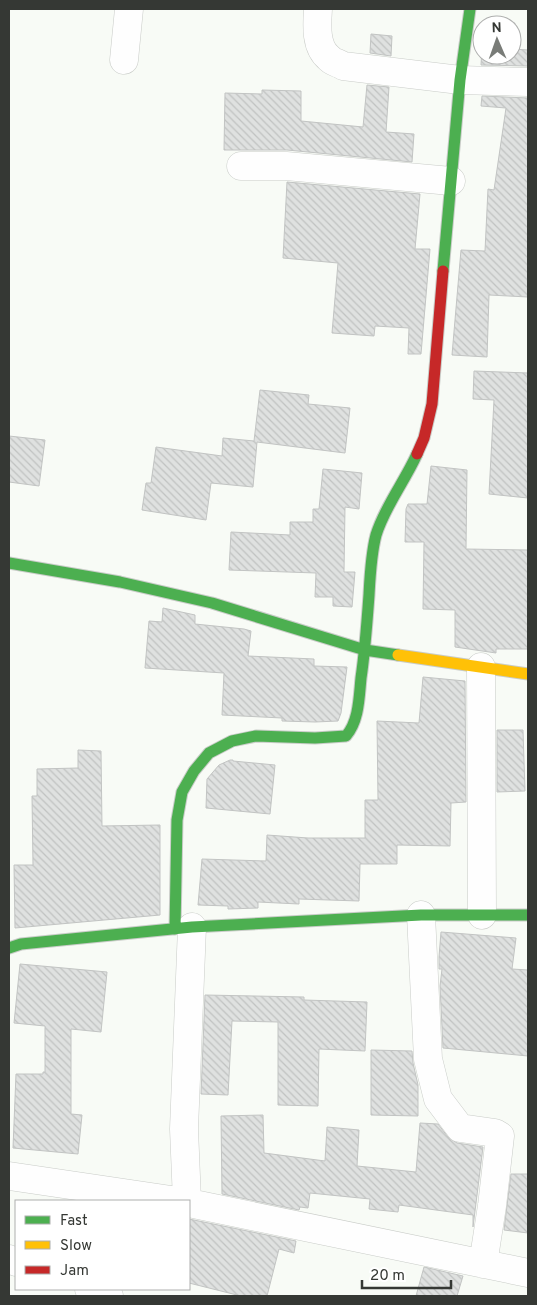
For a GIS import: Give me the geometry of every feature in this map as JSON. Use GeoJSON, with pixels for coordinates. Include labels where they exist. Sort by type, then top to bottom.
{"type":"FeatureCollection","features":[{"type":"Feature","properties":{"kind":"street"},"geometry":{"type":"LineString","coordinates":[[124,60],[129,9]]}},
{"type":"Feature","properties":{"kind":"street"},"geometry":{"type":"LineString","coordinates":[[318,9],[317,30],[321,46],[328,58],[343,66],[460,80],[528,82]]}},
{"type":"Feature","properties":{"kind":"street"},"geometry":{"type":"LineString","coordinates":[[188,1200],[184,1129],[183,928],[177,820],[182,792],[194,771],[209,753],[232,741],[256,736],[316,738],[346,736],[352,729],[356,717],[366,650],[371,566],[376,536],[385,513],[410,470],[424,438],[432,404],[460,80],[470,9]]}},
{"type":"Feature","properties":{"kind":"street"},"geometry":{"type":"LineString","coordinates":[[241,166],[286,166],[451,181]]}},
{"type":"Feature","properties":{"kind":"street"},"geometry":{"type":"LineString","coordinates":[[9,563],[120,582],[212,603],[366,650],[528,674]]}},
{"type":"Feature","properties":{"kind":"street"},"geometry":{"type":"LineString","coordinates":[[481,667],[482,915]]}},
{"type":"Feature","properties":{"kind":"street"},"geometry":{"type":"LineString","coordinates":[[421,915],[428,1059],[438,1099],[460,1128],[495,1133],[500,1136],[483,1264]]}},
{"type":"Feature","properties":{"kind":"street"},"geometry":{"type":"LineString","coordinates":[[9,948],[21,944],[183,928],[421,915],[528,915]]}},
{"type":"Feature","properties":{"kind":"street"},"geometry":{"type":"LineString","coordinates":[[9,1176],[171,1200]]}},
{"type":"Feature","properties":{"kind":"street"},"geometry":{"type":"LineString","coordinates":[[190,1202],[528,1273]]}},
{"type":"Feature","properties":{"kind":"street"},"geometry":{"type":"LineString","coordinates":[[92,1290],[109,1296]]}},
{"type":"Feature","properties":{"kind":"building"},"geometry":{"type":"Polygon","coordinates":[[[371,34],[392,36],[391,56],[370,53],[371,34]]]}},
{"type":"Feature","properties":{"kind":"building"},"geometry":{"type":"Polygon","coordinates":[[[522,50],[528,50],[528,66],[481,65],[522,65],[522,50]]]}},
{"type":"Feature","properties":{"kind":"building"},"geometry":{"type":"Polygon","coordinates":[[[367,85],[389,87],[386,132],[414,134],[412,162],[287,150],[224,150],[225,93],[262,94],[262,90],[301,91],[301,121],[363,127],[367,85]]]}},
{"type":"Feature","properties":{"kind":"building"},"geometry":{"type":"Polygon","coordinates":[[[482,96],[528,98],[528,297],[489,295],[487,357],[452,355],[461,250],[485,251],[488,189],[494,190],[506,108],[481,106],[482,96]]]}},
{"type":"Feature","properties":{"kind":"building"},"geometry":{"type":"Polygon","coordinates":[[[287,182],[420,194],[415,249],[430,249],[421,354],[408,354],[409,328],[375,326],[374,336],[332,333],[338,263],[283,258],[287,182]]]}},
{"type":"Feature","properties":{"kind":"building"},"geometry":{"type":"Polygon","coordinates":[[[474,371],[528,373],[528,498],[489,494],[494,400],[473,399],[474,371]]]}},
{"type":"Feature","properties":{"kind":"building"},"geometry":{"type":"Polygon","coordinates":[[[260,390],[309,395],[308,404],[350,408],[345,453],[257,442],[253,487],[211,483],[206,520],[142,510],[146,483],[151,483],[156,447],[222,456],[223,438],[254,441],[260,390]]]}},
{"type":"Feature","properties":{"kind":"building"},"geometry":{"type":"Polygon","coordinates":[[[9,436],[45,440],[39,486],[9,482],[9,436]]]}},
{"type":"Feature","properties":{"kind":"building"},"geometry":{"type":"Polygon","coordinates":[[[431,466],[467,470],[466,549],[528,550],[528,649],[496,649],[496,653],[455,647],[455,610],[423,609],[424,542],[405,542],[406,509],[408,504],[427,504],[431,466]]]}},
{"type":"Feature","properties":{"kind":"building"},"geometry":{"type":"Polygon","coordinates":[[[323,469],[362,473],[359,509],[345,507],[344,572],[355,572],[352,607],[333,606],[333,597],[315,597],[316,573],[229,570],[231,532],[290,535],[290,522],[313,522],[313,509],[319,509],[323,469]]]}},
{"type":"Feature","properties":{"kind":"building"},"geometry":{"type":"Polygon","coordinates":[[[163,608],[195,615],[195,624],[251,631],[248,656],[314,659],[314,666],[347,667],[341,713],[338,721],[282,721],[282,718],[222,715],[224,673],[145,668],[149,621],[162,622],[163,608]]]}},
{"type":"Feature","properties":{"kind":"building"},"geometry":{"type":"Polygon","coordinates":[[[423,677],[465,681],[466,802],[451,803],[450,846],[397,845],[397,864],[360,864],[359,901],[299,899],[299,904],[258,902],[258,908],[228,909],[228,906],[198,905],[202,859],[266,861],[267,835],[308,838],[365,838],[365,800],[378,800],[377,721],[419,723],[423,677]]]}},
{"type":"Feature","properties":{"kind":"building"},"geometry":{"type":"Polygon","coordinates":[[[497,730],[523,730],[525,791],[497,792],[497,730]]]}},
{"type":"Feature","properties":{"kind":"building"},"geometry":{"type":"Polygon","coordinates":[[[78,750],[101,751],[102,826],[160,825],[160,915],[15,928],[14,865],[33,865],[32,796],[37,796],[37,769],[78,768],[78,750]]]}},
{"type":"Feature","properties":{"kind":"building"},"geometry":{"type":"Polygon","coordinates":[[[230,760],[275,765],[270,814],[206,808],[207,779],[219,765],[230,760]]]}},
{"type":"Feature","properties":{"kind":"building"},"geometry":{"type":"Polygon","coordinates":[[[441,932],[516,938],[512,969],[528,970],[528,1056],[443,1048],[440,986],[442,969],[439,969],[441,932]]]}},
{"type":"Feature","properties":{"kind":"building"},"geometry":{"type":"Polygon","coordinates":[[[20,964],[107,972],[101,1032],[71,1029],[71,1114],[82,1115],[78,1154],[13,1148],[16,1074],[43,1074],[45,1072],[45,1026],[14,1023],[20,964]]]}},
{"type":"Feature","properties":{"kind":"building"},"geometry":{"type":"Polygon","coordinates":[[[205,995],[304,997],[304,1000],[367,1002],[365,1051],[319,1049],[318,1106],[278,1105],[278,1022],[232,1021],[228,1095],[201,1094],[205,995]]]}},
{"type":"Feature","properties":{"kind":"building"},"geometry":{"type":"Polygon","coordinates":[[[371,1050],[412,1051],[418,1085],[418,1116],[371,1115],[371,1050]]]}},
{"type":"Feature","properties":{"kind":"building"},"geometry":{"type":"Polygon","coordinates":[[[263,1115],[264,1153],[325,1161],[327,1127],[359,1130],[357,1166],[416,1172],[420,1123],[438,1124],[448,1137],[457,1143],[483,1147],[473,1227],[473,1215],[399,1205],[398,1212],[369,1209],[370,1199],[310,1193],[308,1208],[300,1207],[299,1210],[222,1194],[221,1116],[263,1115]]]}},
{"type":"Feature","properties":{"kind":"building"},"geometry":{"type":"Polygon","coordinates":[[[511,1174],[528,1174],[528,1233],[504,1230],[511,1174]]]}},
{"type":"Feature","properties":{"kind":"building"},"geometry":{"type":"Polygon","coordinates":[[[190,1219],[296,1241],[294,1253],[279,1249],[267,1296],[241,1296],[190,1283],[190,1219]]]}},
{"type":"Feature","properties":{"kind":"building"},"geometry":{"type":"Polygon","coordinates":[[[424,1267],[463,1276],[457,1296],[416,1296],[424,1267]]]}},
{"type":"Feature","properties":{"kind":"traffic: fast"},"geometry":{"type":"LineString","coordinates":[[443,271],[460,80],[470,9]]}},
{"type":"Feature","properties":{"kind":"traffic: fast"},"geometry":{"type":"LineString","coordinates":[[175,929],[177,820],[182,792],[194,771],[209,753],[232,741],[256,736],[315,738],[346,736],[354,723],[359,701],[371,565],[376,535],[417,454]]}},
{"type":"Feature","properties":{"kind":"traffic: fast"},"geometry":{"type":"LineString","coordinates":[[9,563],[120,582],[212,603],[365,650],[398,655]]}},
{"type":"Feature","properties":{"kind":"traffic: fast"},"geometry":{"type":"LineString","coordinates":[[9,948],[21,944],[192,927],[421,915],[528,915]]}},
{"type":"Feature","properties":{"kind":"traffic: slow"},"geometry":{"type":"LineString","coordinates":[[398,655],[528,674]]}},
{"type":"Feature","properties":{"kind":"traffic: jam"},"geometry":{"type":"LineString","coordinates":[[417,454],[424,438],[432,404],[443,271]]}}]}
